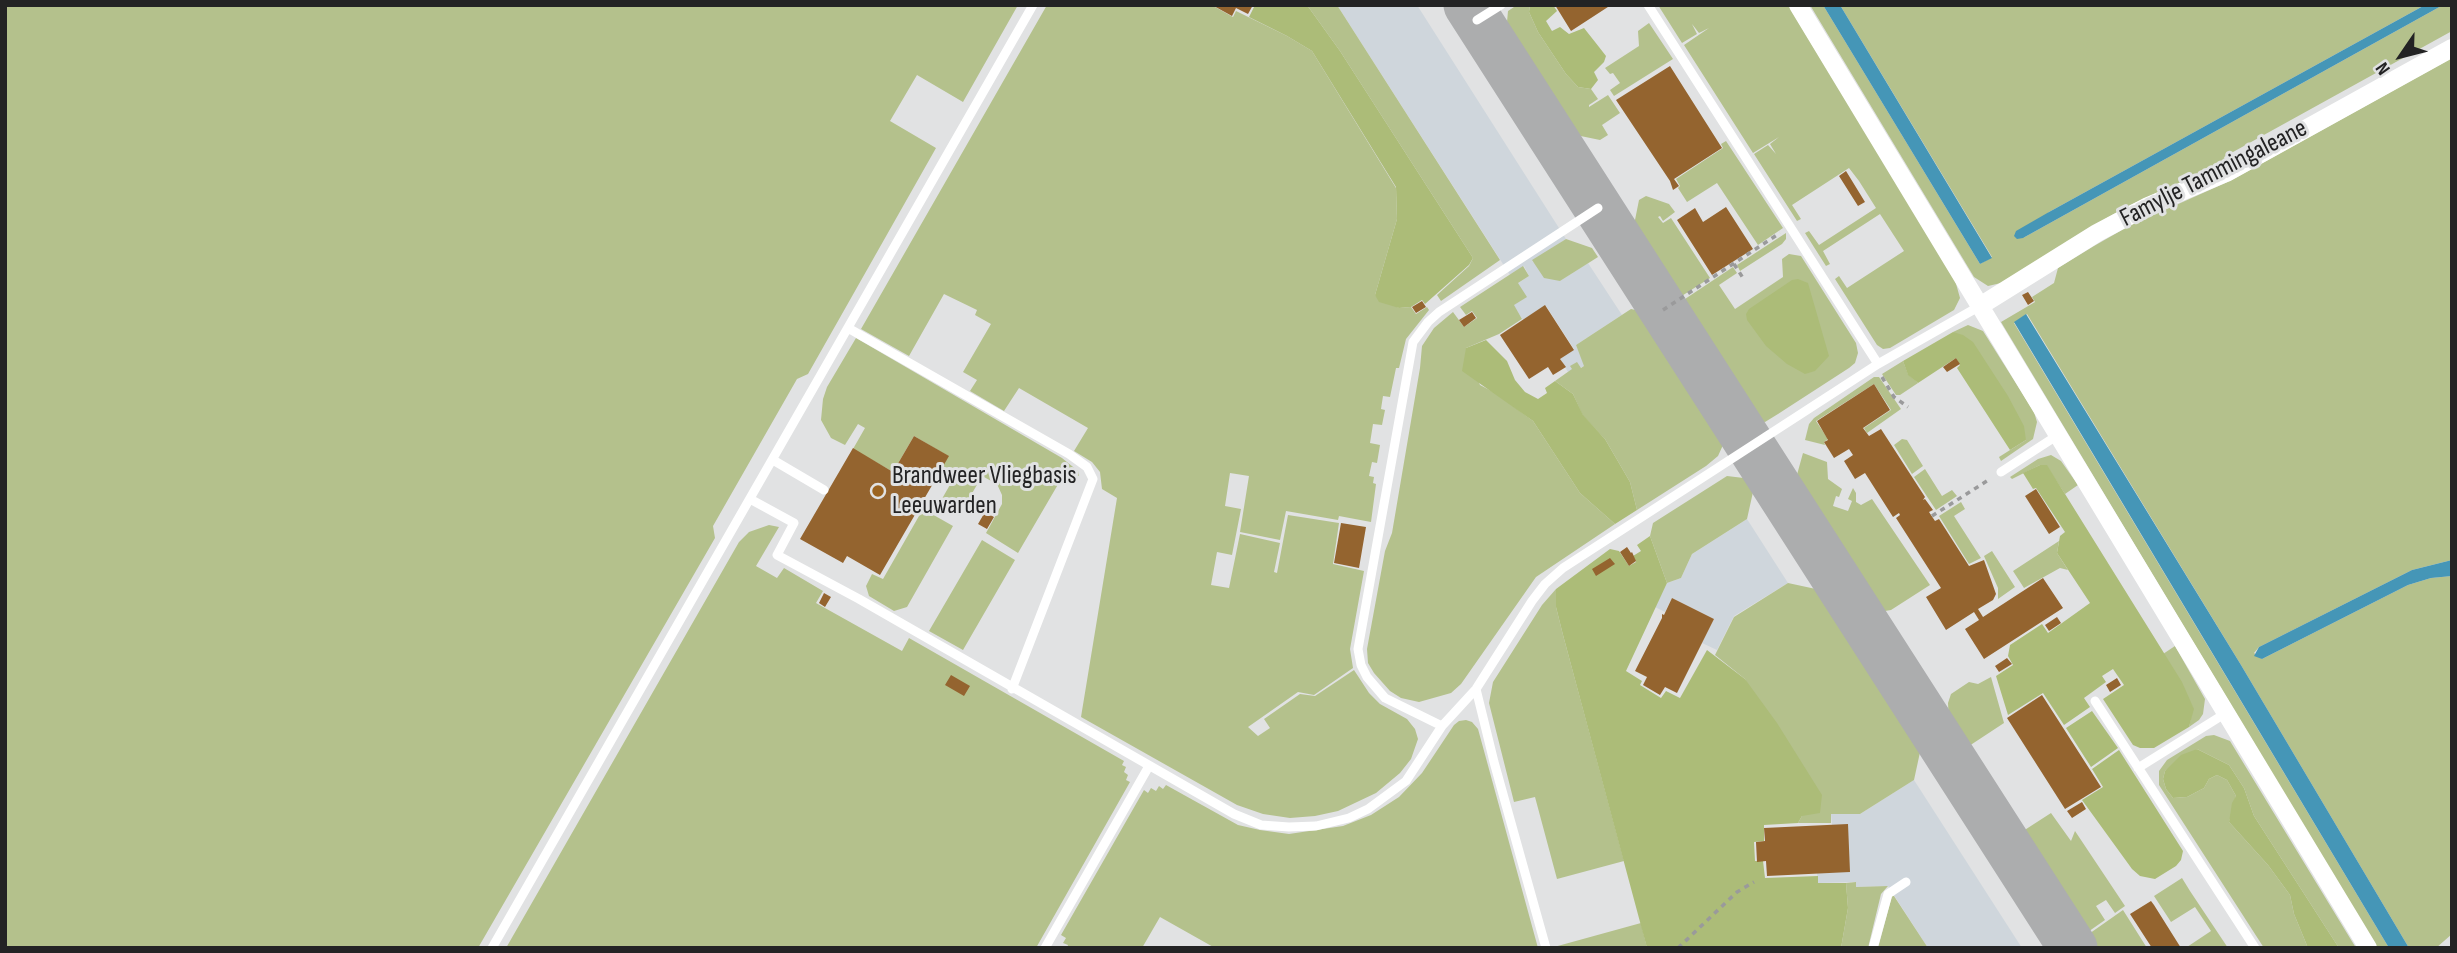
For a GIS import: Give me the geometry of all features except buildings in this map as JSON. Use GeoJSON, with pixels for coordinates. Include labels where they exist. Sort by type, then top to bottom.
{"type":"FeatureCollection","features":[{"type":"Feature","properties":{"kind":"street"},"geometry":{"type":"LineString","coordinates":[[1798,5],[2368,948]]}},
{"type":"Feature","properties":{"kind":"street","name":"Famylje Tammingaleane"},"geometry":{"type":"LineString","coordinates":[[1980,306],[2097,233],[2148,206],[2226,173],[2452,48]]}},
{"type":"Feature","properties":{"kind":"lane"},"geometry":{"type":"LineString","coordinates":[[492,948],[1033,5]]}},
{"type":"Feature","properties":{"kind":"lane"},"geometry":{"type":"LineString","coordinates":[[1477,20],[1501,5]]}},
{"type":"Feature","properties":{"kind":"lane"},"geometry":{"type":"LineString","coordinates":[[1648,5],[1878,363]]}},
{"type":"Feature","properties":{"kind":"lane"},"geometry":{"type":"LineString","coordinates":[[1442,726],[1385,698],[1367,677],[1358,649],[1413,342],[1439,312],[1598,208]]}},
{"type":"Feature","properties":{"kind":"lane"},"geometry":{"type":"LineString","coordinates":[[750,499],[794,523],[777,555],[859,599],[1234,814],[1261,825],[1316,825],[1359,814],[1406,781],[1442,726],[1476,689],[1532,601],[1545,584],[1563,568],[1878,363],[1980,306]]}},
{"type":"Feature","properties":{"kind":"lane"},"geometry":{"type":"LineString","coordinates":[[848,328],[1069,454],[1087,467],[1093,479],[1013,689]]}},
{"type":"Feature","properties":{"kind":"lane"},"geometry":{"type":"LineString","coordinates":[[2001,472],[2058,435]]}},
{"type":"Feature","properties":{"kind":"lane"},"geometry":{"type":"LineString","coordinates":[[773,460],[824,490]]}},
{"type":"Feature","properties":{"kind":"lane"},"geometry":{"type":"LineString","coordinates":[[1476,689],[1546,948]]}},
{"type":"Feature","properties":{"kind":"lane"},"geometry":{"type":"LineString","coordinates":[[2095,701],[2255,948]]}},
{"type":"Feature","properties":{"kind":"lane"},"geometry":{"type":"LineString","coordinates":[[2138,768],[2226,713]]}},
{"type":"Feature","properties":{"kind":"lane"},"geometry":{"type":"LineString","coordinates":[[1045,948],[1149,766]]}},
{"type":"Feature","properties":{"kind":"lane"},"geometry":{"type":"LineString","coordinates":[[1873,948],[1888,894],[1906,882]]}},
{"type":"Feature","properties":{"kind":"path"},"geometry":{"type":"LineString","coordinates":[[1663,310],[1790,226]]}},
{"type":"Feature","properties":{"kind":"path"},"geometry":{"type":"LineString","coordinates":[[1734,264],[1743,278]]}},
{"type":"Feature","properties":{"kind":"path"},"geometry":{"type":"LineString","coordinates":[[1878,363],[1880,376],[1894,397],[1908,407]]}},
{"type":"Feature","properties":{"kind":"path"},"geometry":{"type":"LineString","coordinates":[[1932,516],[2001,472]]}},
{"type":"Feature","properties":{"kind":"path"},"geometry":{"type":"LineString","coordinates":[[1678,948],[1737,892],[1754,882]]}},
{"type":"Feature","properties":{"kind":"shaded area"},"geometry":{"type":"Polygon","coordinates":[[[1337,5],[1417,5],[1566,239],[1532,261],[1560,281],[1588,263],[1622,315],[1576,345],[1585,366],[1568,372],[1560,359],[1574,349],[1546,306],[1523,320],[1513,305],[1518,283],[1529,276],[1524,266],[1510,275],[1337,5]]]}},
{"type":"Feature","properties":{"kind":"shaded area"},"geometry":{"type":"Polygon","coordinates":[[[1747,519],[1788,583],[1734,616],[1717,650],[1702,643],[1714,619],[1672,598],[1665,612],[1655,607],[1667,583],[1681,578],[1692,554],[1747,519]]]}},
{"type":"Feature","properties":{"kind":"shaded area"},"geometry":{"type":"Polygon","coordinates":[[[1914,780],[2022,948],[1928,948],[1888,886],[1856,887],[1855,882],[1818,883],[1817,873],[1832,825],[1831,814],[1860,814],[1914,780]]]}},
{"type":"Feature","properties":{"kind":"green space"},"geometry":{"type":"Polygon","coordinates":[[[5,5],[1018,5],[963,102],[917,75],[890,121],[936,148],[808,374],[797,379],[713,526],[715,538],[478,948],[5,948],[5,5]]]}},
{"type":"Feature","properties":{"kind":"green space"},"geometry":{"type":"Polygon","coordinates":[[[1047,5],[1215,5],[1233,17],[1236,11],[1287,36],[1312,51],[1396,188],[1397,219],[1375,295],[1399,308],[1411,307],[1416,314],[1427,307],[1429,310],[1406,339],[1390,397],[1383,396],[1381,409],[1385,410],[1382,425],[1373,424],[1370,443],[1380,445],[1377,463],[1372,462],[1369,476],[1374,477],[1373,483],[1376,484],[1371,522],[1339,516],[1338,520],[1286,511],[1280,540],[1240,532],[1249,476],[1230,473],[1225,506],[1241,509],[1232,555],[1217,552],[1211,585],[1229,588],[1240,534],[1280,543],[1274,572],[1277,573],[1288,515],[1339,523],[1333,564],[1364,571],[1350,649],[1353,668],[1314,695],[1298,692],[1248,727],[1258,736],[1270,728],[1264,719],[1300,694],[1315,696],[1354,670],[1380,704],[1407,719],[1415,729],[1418,739],[1411,759],[1400,773],[1376,793],[1338,811],[1290,818],[1263,814],[1237,805],[1081,717],[1117,498],[1102,489],[1100,472],[1092,462],[1074,451],[1088,428],[1019,388],[1004,411],[970,391],[977,380],[963,372],[991,324],[975,315],[977,310],[944,294],[909,356],[861,329],[1047,5]]]}},
{"type":"Feature","properties":{"kind":"green space"},"geometry":{"type":"Polygon","coordinates":[[[1255,5],[1307,5],[1340,51],[1473,258],[1469,265],[1425,304],[1422,300],[1411,307],[1399,308],[1379,302],[1375,295],[1397,219],[1396,187],[1312,51],[1249,17],[1255,5]]]}},
{"type":"Feature","properties":{"kind":"green space"},"geometry":{"type":"Polygon","coordinates":[[[1307,5],[1337,5],[1500,260],[1441,301],[1437,295],[1469,266],[1473,258],[1340,51],[1307,5]]]}},
{"type":"Feature","properties":{"kind":"green space"},"geometry":{"type":"Polygon","coordinates":[[[1517,5],[1530,5],[1529,12],[1538,32],[1566,74],[1578,87],[1591,89],[1598,99],[1589,107],[1608,95],[1620,113],[1602,125],[1608,135],[1600,140],[1571,134],[1506,33],[1508,11],[1517,5]]]}},
{"type":"Feature","properties":{"kind":"green space"},"geometry":{"type":"Polygon","coordinates":[[[1530,5],[1553,5],[1557,11],[1546,21],[1552,31],[1560,27],[1569,34],[1584,28],[1606,56],[1594,72],[1598,80],[1591,89],[1578,87],[1566,74],[1538,32],[1529,12],[1530,5]]]}},
{"type":"Feature","properties":{"kind":"green space"},"geometry":{"type":"Polygon","coordinates":[[[1658,5],[1788,5],[1955,280],[1960,298],[1954,310],[1890,348],[1883,349],[1877,345],[1835,279],[1839,276],[1847,288],[1904,251],[1880,214],[1823,251],[1830,264],[1826,266],[1805,233],[1809,231],[1819,245],[1876,208],[1859,181],[1849,168],[1792,205],[1801,219],[1797,221],[1754,154],[1768,145],[1776,154],[1770,144],[1779,137],[1753,153],[1684,45],[1709,28],[1699,33],[1692,24],[1697,34],[1682,43],[1658,5]]]}},
{"type":"Feature","properties":{"kind":"green space"},"geometry":{"type":"Polygon","coordinates":[[[1810,5],[1823,5],[1980,264],[1992,257],[1840,5],[2425,5],[2049,212],[2023,238],[2443,5],[2452,5],[2452,31],[2224,157],[2226,162],[2130,205],[2001,283],[1988,286],[1974,277],[1810,5]]]}},
{"type":"Feature","properties":{"kind":"green space"},"geometry":{"type":"Polygon","coordinates":[[[1649,23],[1673,59],[1614,96],[1610,90],[1620,83],[1613,73],[1610,74],[1605,68],[1639,46],[1638,31],[1649,23]]]}},
{"type":"Feature","properties":{"kind":"green space"},"geometry":{"type":"Polygon","coordinates":[[[2452,58],[2452,560],[2412,570],[2259,647],[2254,653],[2262,659],[2408,585],[2431,578],[2452,576],[2452,934],[2436,948],[2409,948],[2241,665],[2027,314],[2014,323],[2389,948],[2377,948],[2001,322],[2035,302],[2032,297],[2054,283],[2058,268],[2094,246],[2129,226],[2232,180],[2452,58]]]}},
{"type":"Feature","properties":{"kind":"green space"},"geometry":{"type":"Polygon","coordinates":[[[1726,141],[1783,228],[1758,245],[1717,183],[1687,202],[1678,188],[1680,186],[1676,179],[1723,148],[1721,144],[1726,141]]]}},
{"type":"Feature","properties":{"kind":"green space"},"geometry":{"type":"Polygon","coordinates":[[[1646,196],[1669,204],[1675,212],[1663,221],[1658,217],[1663,223],[1671,218],[1710,278],[1677,299],[1633,230],[1639,200],[1646,196]]]}},
{"type":"Feature","properties":{"kind":"green space"},"geometry":{"type":"Polygon","coordinates":[[[1786,233],[1782,244],[1740,271],[1737,265],[1786,233]]]}},
{"type":"Feature","properties":{"kind":"green space"},"geometry":{"type":"Polygon","coordinates":[[[1566,239],[1592,248],[1598,257],[1560,281],[1544,278],[1532,260],[1566,239]]]}},
{"type":"Feature","properties":{"kind":"green space"},"geometry":{"type":"Polygon","coordinates":[[[1789,254],[1801,256],[1856,343],[1858,353],[1855,363],[1849,368],[1765,422],[1755,420],[1679,303],[1733,267],[1737,273],[1719,285],[1735,309],[1783,277],[1782,259],[1789,254]]]}},
{"type":"Feature","properties":{"kind":"green space"},"geometry":{"type":"Polygon","coordinates":[[[1523,266],[1529,276],[1518,283],[1527,297],[1514,305],[1522,319],[1499,334],[1466,348],[1480,385],[1497,394],[1533,421],[1580,493],[1615,524],[1536,577],[1461,684],[1451,693],[1419,702],[1401,698],[1390,691],[1374,673],[1368,663],[1367,649],[1385,551],[1392,533],[1422,346],[1434,328],[1453,312],[1464,327],[1477,318],[1472,311],[1466,315],[1460,307],[1523,266]]]}},
{"type":"Feature","properties":{"kind":"green space"},"geometry":{"type":"Polygon","coordinates":[[[1792,280],[1808,283],[1829,356],[1815,371],[1805,374],[1787,364],[1766,346],[1747,320],[1746,314],[1749,309],[1792,280]]]}},
{"type":"Feature","properties":{"kind":"green space"},"geometry":{"type":"Polygon","coordinates":[[[1631,309],[1645,312],[1723,433],[1723,445],[1718,456],[1637,510],[1630,482],[1605,439],[1583,416],[1573,394],[1555,381],[1577,362],[1581,368],[1584,366],[1576,345],[1631,309]]]}},
{"type":"Feature","properties":{"kind":"green space"},"geometry":{"type":"Polygon","coordinates":[[[1968,325],[1983,331],[2034,412],[2037,422],[2033,439],[2001,461],[1999,457],[2026,440],[1953,332],[1968,325]]]}},
{"type":"Feature","properties":{"kind":"green space"},"geometry":{"type":"Polygon","coordinates":[[[1953,332],[1973,342],[2024,426],[2026,440],[2010,450],[1957,368],[1960,365],[1956,358],[1918,383],[1908,375],[1903,361],[1953,332]]]}},
{"type":"Feature","properties":{"kind":"green space"},"geometry":{"type":"Polygon","coordinates":[[[856,338],[1062,458],[1078,471],[1079,476],[1067,469],[1018,553],[986,533],[1002,504],[1002,495],[997,484],[982,476],[959,516],[939,504],[951,483],[938,474],[948,456],[914,436],[893,472],[853,449],[865,428],[858,424],[845,445],[831,438],[821,420],[823,399],[827,387],[856,338]]]}},
{"type":"Feature","properties":{"kind":"green space"},"geometry":{"type":"Polygon","coordinates":[[[1486,340],[1507,361],[1515,380],[1525,392],[1538,399],[1547,393],[1545,388],[1555,381],[1573,394],[1583,415],[1605,439],[1630,482],[1637,510],[1615,524],[1580,493],[1533,421],[1462,371],[1466,348],[1486,340]]]}},
{"type":"Feature","properties":{"kind":"green space"},"geometry":{"type":"Polygon","coordinates":[[[1903,361],[1908,374],[1918,383],[1896,395],[1882,374],[1903,361]]]}},
{"type":"Feature","properties":{"kind":"green space"},"geometry":{"type":"Polygon","coordinates":[[[1874,377],[1879,377],[1901,409],[1867,433],[1864,428],[1891,410],[1874,384],[1816,421],[1828,439],[1824,442],[1825,445],[1805,440],[1809,424],[1814,418],[1874,377]]]}},
{"type":"Feature","properties":{"kind":"green space"},"geometry":{"type":"Polygon","coordinates":[[[1902,439],[1907,440],[1923,466],[1912,474],[1894,445],[1902,439]]]}},
{"type":"Feature","properties":{"kind":"green space"},"geometry":{"type":"Polygon","coordinates":[[[1803,453],[1827,462],[1828,479],[1842,489],[1833,506],[1848,511],[1852,501],[1848,499],[1853,488],[1856,502],[1861,505],[1872,499],[1930,585],[1891,610],[1885,611],[1876,607],[1795,482],[1803,453]]]}},
{"type":"Feature","properties":{"kind":"green space"},"geometry":{"type":"Polygon","coordinates":[[[2051,455],[2061,461],[2078,485],[2065,494],[2046,465],[2040,465],[2012,479],[2010,477],[2038,459],[2051,455]]]}},
{"type":"Feature","properties":{"kind":"green space"},"geometry":{"type":"Polygon","coordinates":[[[2040,465],[2047,465],[2182,682],[2194,709],[2189,727],[2154,748],[2133,745],[2103,699],[2124,685],[2113,669],[2102,676],[2106,682],[2084,698],[2090,707],[2064,725],[2043,693],[2008,715],[1996,676],[2013,665],[2008,656],[2010,645],[2042,624],[2048,633],[2090,603],[2057,553],[2060,536],[2065,532],[2023,473],[2040,465]]]}},
{"type":"Feature","properties":{"kind":"green space"},"geometry":{"type":"Polygon","coordinates":[[[1925,469],[1942,496],[1952,490],[1957,496],[1936,510],[1914,477],[1925,469]]]}},
{"type":"Feature","properties":{"kind":"green space"},"geometry":{"type":"Polygon","coordinates":[[[1727,476],[1752,479],[1755,483],[1747,519],[1692,554],[1681,578],[1667,583],[1650,536],[1653,523],[1727,476]]]}},
{"type":"Feature","properties":{"kind":"green space"},"geometry":{"type":"Polygon","coordinates":[[[1961,502],[1965,509],[1954,516],[1981,558],[1969,564],[1939,516],[1961,502]]]}},
{"type":"Feature","properties":{"kind":"green space"},"geometry":{"type":"Polygon","coordinates":[[[923,509],[953,526],[907,607],[894,611],[869,596],[866,586],[872,574],[883,579],[923,509]]]}},
{"type":"Feature","properties":{"kind":"green space"},"geometry":{"type":"Polygon","coordinates":[[[769,525],[779,527],[756,566],[777,578],[784,568],[823,591],[816,603],[902,651],[909,638],[1124,761],[1124,772],[1128,775],[1126,780],[1130,782],[1036,948],[506,948],[739,542],[749,532],[769,525]]]}},
{"type":"Feature","properties":{"kind":"green space"},"geometry":{"type":"Polygon","coordinates":[[[1650,536],[1667,583],[1626,671],[1642,681],[1640,685],[1661,698],[1666,691],[1680,698],[1707,650],[1745,679],[1777,723],[1822,795],[1820,813],[1802,816],[1798,823],[1764,825],[1764,841],[1754,842],[1755,861],[1763,861],[1765,878],[1818,876],[1818,883],[1846,883],[1848,908],[1841,948],[1647,948],[1563,635],[1556,607],[1556,589],[1610,549],[1619,551],[1629,566],[1636,562],[1633,556],[1641,551],[1637,545],[1650,536]]]}},
{"type":"Feature","properties":{"kind":"green space"},"geometry":{"type":"Polygon","coordinates":[[[982,540],[1015,560],[963,650],[929,631],[982,540]]]}},
{"type":"Feature","properties":{"kind":"green space"},"geometry":{"type":"Polygon","coordinates":[[[2059,541],[2057,553],[2068,570],[2060,568],[2024,588],[2013,571],[2059,541]]]}},
{"type":"Feature","properties":{"kind":"green space"},"geometry":{"type":"Polygon","coordinates":[[[1992,551],[2015,587],[1998,599],[1998,588],[1984,556],[1992,551]]]}},
{"type":"Feature","properties":{"kind":"green space"},"geometry":{"type":"Polygon","coordinates":[[[1788,583],[1825,591],[1922,743],[1914,780],[1860,814],[1831,814],[1831,823],[1798,823],[1802,816],[1745,679],[1715,655],[1734,617],[1788,583]]]}},
{"type":"Feature","properties":{"kind":"green space"},"geometry":{"type":"Polygon","coordinates":[[[1556,589],[1556,607],[1563,635],[1624,861],[1557,879],[1535,797],[1514,802],[1489,703],[1493,682],[1542,605],[1556,589]]]}},
{"type":"Feature","properties":{"kind":"green space"},"geometry":{"type":"Polygon","coordinates":[[[2175,646],[2205,699],[2203,714],[2189,727],[2193,708],[2163,654],[2175,646]]]}},
{"type":"Feature","properties":{"kind":"green space"},"geometry":{"type":"Polygon","coordinates":[[[1991,677],[2004,723],[1966,748],[1949,722],[1948,703],[1951,694],[1969,682],[1978,684],[1991,677]]]}},
{"type":"Feature","properties":{"kind":"green space"},"geometry":{"type":"Polygon","coordinates":[[[2092,711],[2118,748],[2091,767],[2066,728],[2092,711]]]}},
{"type":"Feature","properties":{"kind":"green space"},"geometry":{"type":"Polygon","coordinates":[[[1466,720],[1478,729],[1538,948],[1215,948],[1160,917],[1142,948],[1067,948],[1068,945],[1063,943],[1066,938],[1061,935],[1144,790],[1148,793],[1151,788],[1156,791],[1159,786],[1163,789],[1166,785],[1238,825],[1260,830],[1289,834],[1343,826],[1371,815],[1399,797],[1422,773],[1454,725],[1466,720]]]}},
{"type":"Feature","properties":{"kind":"green space"},"geometry":{"type":"Polygon","coordinates":[[[2214,735],[2230,741],[2356,948],[2339,948],[2254,816],[2244,788],[2229,765],[2197,749],[2165,771],[2163,779],[2166,789],[2173,798],[2187,797],[2204,788],[2209,779],[2217,775],[2227,780],[2236,796],[2229,822],[2268,865],[2290,895],[2294,914],[2308,948],[2264,948],[2159,785],[2159,771],[2167,760],[2206,736],[2214,735]]]}},
{"type":"Feature","properties":{"kind":"green space"},"geometry":{"type":"Polygon","coordinates":[[[2197,749],[2229,765],[2244,788],[2254,816],[2339,948],[2308,948],[2294,914],[2290,895],[2268,865],[2229,822],[2236,796],[2227,780],[2217,775],[2209,779],[2204,788],[2187,797],[2173,798],[2166,789],[2163,779],[2165,771],[2181,755],[2197,749]]]}},
{"type":"Feature","properties":{"kind":"green space"},"geometry":{"type":"Polygon","coordinates":[[[2119,750],[2183,851],[2176,866],[2155,879],[2140,876],[2132,869],[2082,800],[2103,787],[2092,769],[2119,750]]]}},
{"type":"Feature","properties":{"kind":"green space"},"geometry":{"type":"Polygon","coordinates":[[[2051,813],[2071,841],[2075,831],[2125,906],[2115,913],[2106,900],[2096,906],[2105,920],[2085,934],[2020,833],[2051,813]]]}},
{"type":"Feature","properties":{"kind":"green space"},"geometry":{"type":"Polygon","coordinates":[[[2182,878],[2228,948],[2187,947],[2211,931],[2195,907],[2171,922],[2154,896],[2182,878]]]}},
{"type":"Feature","properties":{"kind":"green space"},"geometry":{"type":"Polygon","coordinates":[[[1856,882],[1856,887],[1888,886],[1881,894],[1868,948],[1841,948],[1848,908],[1846,883],[1856,882]]]}},
{"type":"Feature","properties":{"kind":"green space"},"geometry":{"type":"Polygon","coordinates":[[[1894,896],[1928,948],[1878,948],[1894,896]]]}},
{"type":"Feature","properties":{"kind":"green space"},"geometry":{"type":"Polygon","coordinates":[[[2123,910],[2147,948],[2094,948],[2086,936],[2123,910]]]}},
{"type":"Feature","properties":{"kind":"green space"},"geometry":{"type":"Polygon","coordinates":[[[1641,923],[1647,948],[1554,947],[1641,923]]]}},
{"type":"Feature","properties":{"kind":"water"},"geometry":{"type":"Polygon","coordinates":[[[1823,5],[1840,5],[1992,258],[1980,264],[1823,5]]]}},
{"type":"Feature","properties":{"kind":"water"},"geometry":{"type":"Polygon","coordinates":[[[2425,5],[2443,5],[2023,238],[2017,239],[2014,236],[2016,231],[2049,212],[2425,5]]]}},
{"type":"Feature","properties":{"kind":"water"},"geometry":{"type":"Polygon","coordinates":[[[2026,314],[2241,665],[2409,948],[2389,948],[2014,322],[2026,314]]]}},
{"type":"Feature","properties":{"kind":"water"},"geometry":{"type":"Polygon","coordinates":[[[2452,560],[2452,576],[2431,578],[2408,585],[2262,659],[2254,656],[2259,647],[2412,570],[2452,560]]]}},
{"type":"Feature","properties":{"kind":"taxiway"},"geometry":{"type":"LineString","coordinates":[[1468,5],[2073,948]]}},
{"type":"Feature","properties":{"kind":"place","name":"Brandweer Vliegbasis Leeuwarden"},"geometry":{"type":"Point","coordinates":[878,491]}}]}
